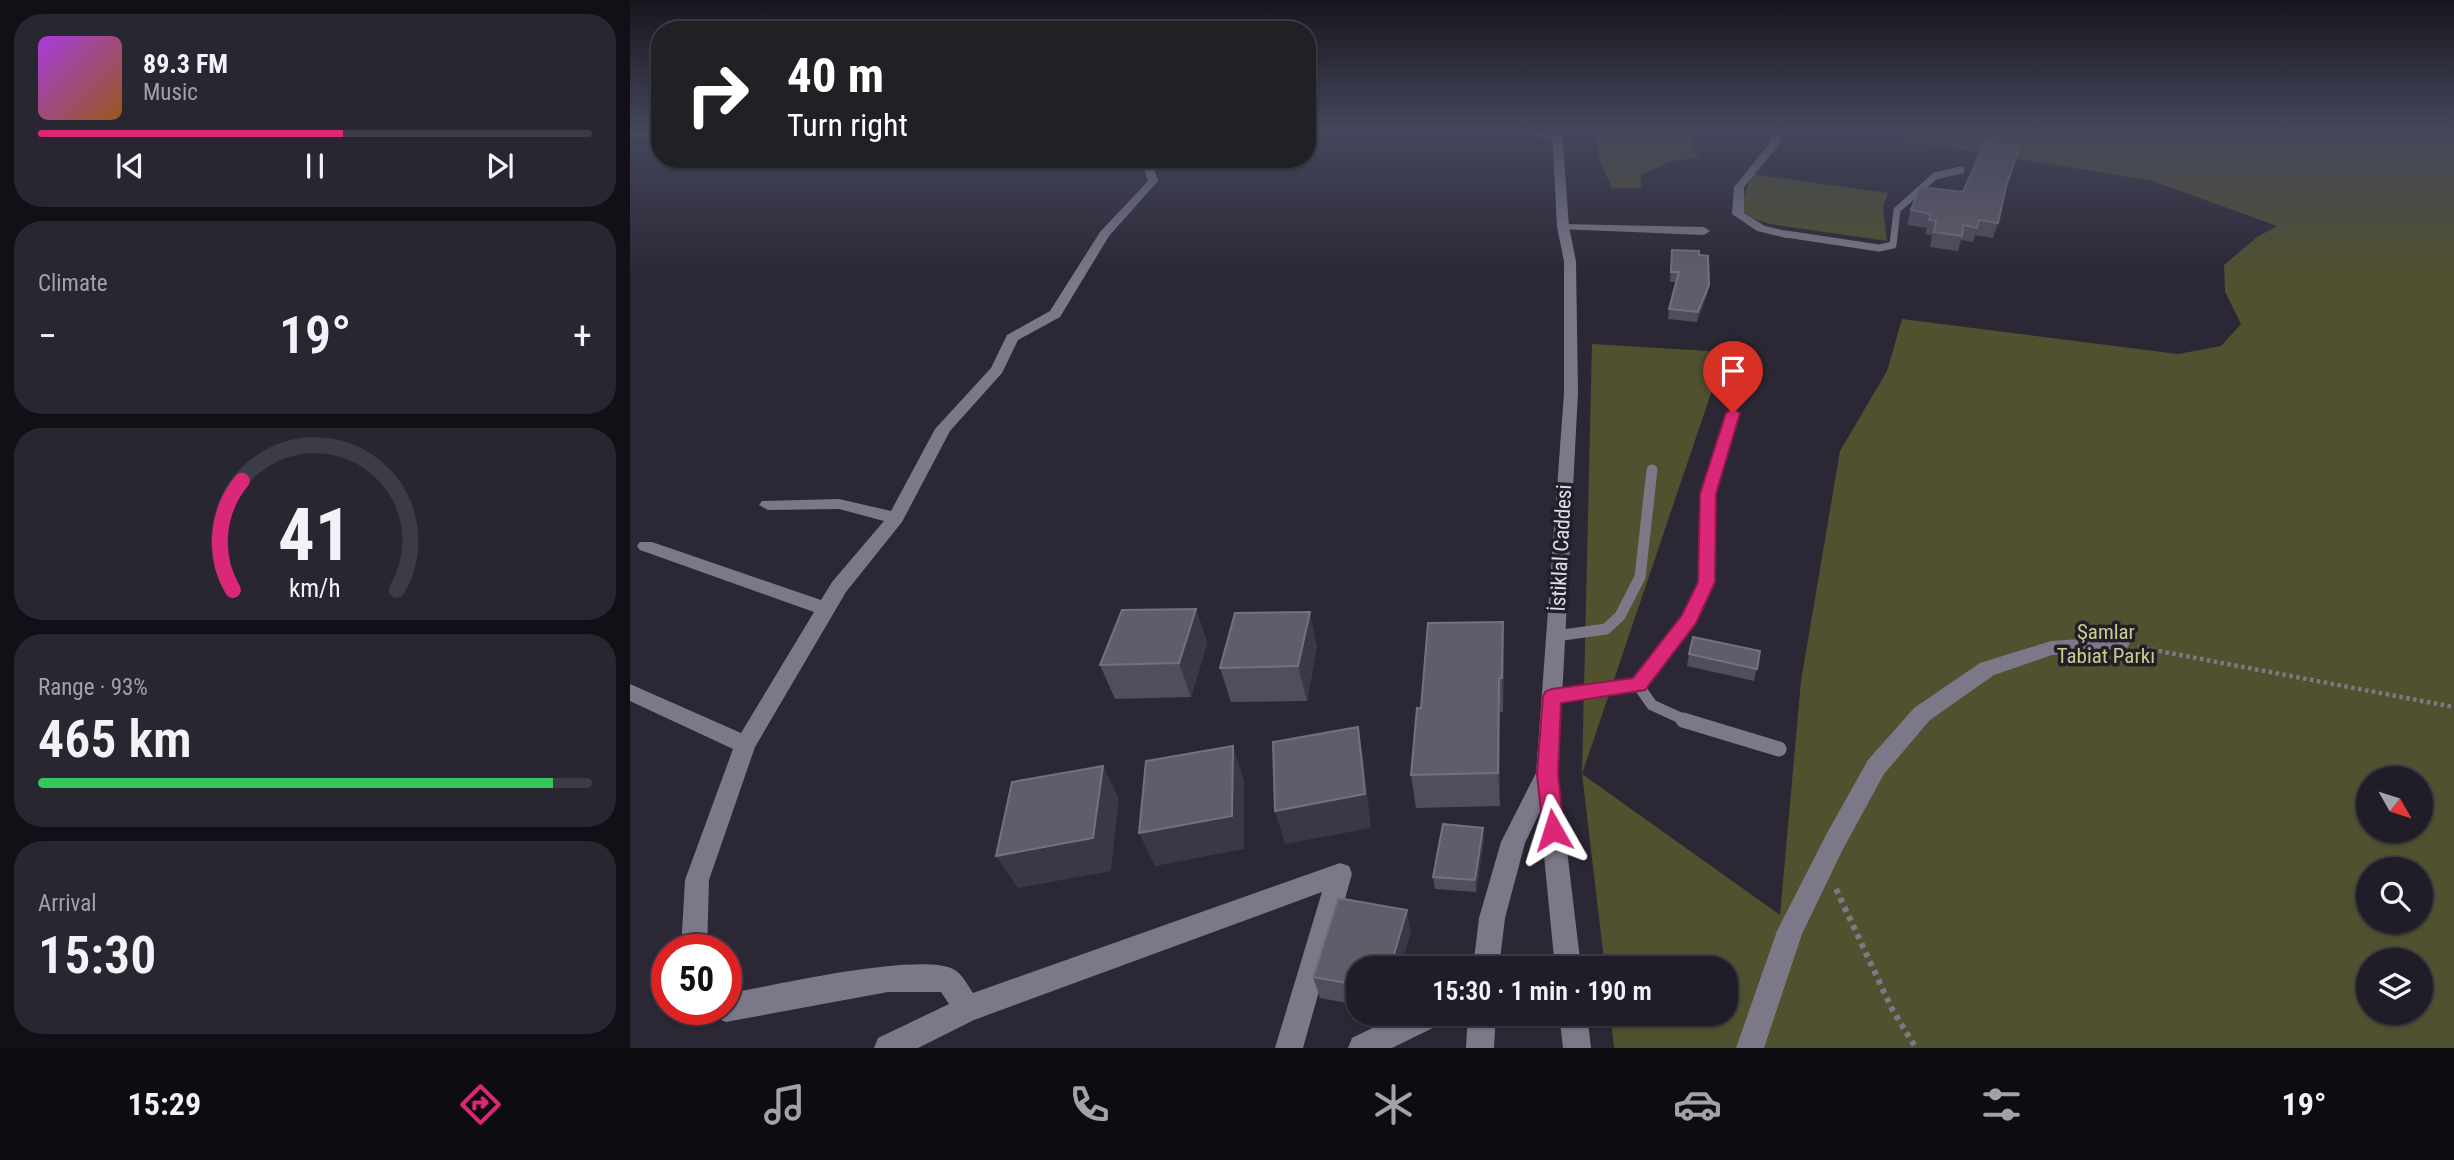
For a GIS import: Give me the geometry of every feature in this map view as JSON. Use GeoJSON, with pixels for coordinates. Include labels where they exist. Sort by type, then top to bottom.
{"type":"FeatureCollection","features":[{"type":"Feature","properties":{"kind":"street"},"geometry":{"type":"LineString","coordinates":[[695,934],[697,880],[745,745],[839,587],[896,518],[943,429],[997,370],[1012,338],[1055,314],[1104,234],[1153,181],[1152,178]]}},
{"type":"Feature","properties":{"kind":"street","name":"İstiklal Caddesi"},"geometry":{"type":"LineString","coordinates":[[1560,178],[1563,227],[1570,261],[1571,393],[1548,774],[1567,956]]}},
{"type":"Feature","properties":{"kind":"street"},"geometry":{"type":"LineString","coordinates":[[1747,178],[1739,187],[1738,214],[1760,229],[1786,234]]}},
{"type":"Feature","properties":{"kind":"street"},"geometry":{"type":"LineString","coordinates":[[1563,227],[1704,231]]}},
{"type":"Feature","properties":{"kind":"street"},"geometry":{"type":"LineString","coordinates":[[768,505],[839,504],[896,518]]}},
{"type":"Feature","properties":{"kind":"street"},"geometry":{"type":"LineString","coordinates":[[646,546],[826,610]]}},
{"type":"Feature","properties":{"kind":"street"},"geometry":{"type":"LineString","coordinates":[[1749,1048],[1790,930],[1876,767],[1922,714],[1986,669],[2051,648],[2120,643]]}},
{"type":"Feature","properties":{"kind":"street"},"geometry":{"type":"LineString","coordinates":[[630,692],[745,745]]}},
{"type":"Feature","properties":{"kind":"street"},"geometry":{"type":"LineString","coordinates":[[1487,956],[1492,918],[1513,842],[1548,774]]}},
{"type":"Feature","properties":{"kind":"street"},"geometry":{"type":"LineString","coordinates":[[888,1048],[968,1009],[1340,874],[1289,1048]]}},
{"type":"Feature","properties":{"kind":"street"},"geometry":{"type":"LineString","coordinates":[[742,1005],[888,979],[924,977],[948,980],[968,1009]]}},
{"type":"Feature","properties":{"kind":"street"},"geometry":{"type":"LineString","coordinates":[[1362,1048],[1407,1026]]}},
{"type":"Feature","properties":{"kind":"street"},"geometry":{"type":"LineString","coordinates":[[1480,1048],[1481,1026]]}},
{"type":"Feature","properties":{"kind":"street"},"geometry":{"type":"LineString","coordinates":[[1574,1026],[1577,1048]]}},
{"type":"Feature","properties":{"kind":"lane"},"geometry":{"type":"LineString","coordinates":[[1786,234],[1879,247],[1893,245],[1897,210],[1933,178]]}},
{"type":"Feature","properties":{"kind":"lane"},"geometry":{"type":"LineString","coordinates":[[1552,696],[1638,685],[1689,619],[1707,582],[1708,494],[1733,413]]}},
{"type":"Feature","properties":{"kind":"lane"},"geometry":{"type":"LineString","coordinates":[[1556,636],[1606,629],[1620,616],[1640,578],[1652,470]]}},
{"type":"Feature","properties":{"kind":"lane"},"geometry":{"type":"LineString","coordinates":[[1638,685],[1652,705],[1686,721],[1779,749]]}},
{"type":"Feature","properties":{"kind":"path"},"geometry":{"type":"LineString","coordinates":[[2120,643],[2454,707]]}},
{"type":"Feature","properties":{"kind":"path"},"geometry":{"type":"LineString","coordinates":[[1825,863],[1886,996],[1916,1048]]}},
{"type":"Feature","properties":{"kind":"green space"},"geometry":{"type":"Polygon","coordinates":[[[1607,178],[1641,178],[1641,188],[1612,188],[1607,178]]]}},
{"type":"Feature","properties":{"kind":"green space"},"geometry":{"type":"Polygon","coordinates":[[[1751,178],[1780,178],[1888,193],[1883,207],[1887,241],[1770,224],[1752,218],[1742,211],[1751,178]]]}},
{"type":"Feature","properties":{"kind":"green space","name":"Şamlar Tabiat Parkı"},"geometry":{"type":"Polygon","coordinates":[[[2134,178],[2454,178],[2454,1048],[1614,1048],[1611,1026],[1738,1026],[1738,956],[1604,956],[1582,774],[1780,915],[1801,681],[1840,451],[1887,371],[1902,319],[2178,354],[2221,346],[2241,324],[2225,292],[2224,265],[2257,237],[2277,226],[2153,181],[2134,178]]]}},
{"type":"Feature","properties":{"kind":"green space"},"geometry":{"type":"Polygon","coordinates":[[[1592,344],[1725,352],[1582,774],[1592,344]]]}},
{"type":"Feature","properties":{"kind":"building"},"geometry":{"type":"Polygon","coordinates":[[[1969,178],[2009,178],[1998,223],[1979,220],[1977,228],[1963,225],[1962,236],[1934,232],[1936,221],[1929,220],[1931,214],[1911,210],[1920,187],[1963,192],[1969,178]]]}},
{"type":"Feature","properties":{"kind":"building"},"geometry":{"type":"Polygon","coordinates":[[[1672,250],[1699,251],[1699,255],[1708,256],[1709,285],[1698,312],[1669,309],[1679,272],[1671,272],[1672,250]]]}},
{"type":"Feature","properties":{"kind":"building"},"geometry":{"type":"Polygon","coordinates":[[[1196,609],[1179,663],[1100,665],[1122,610],[1196,609]]]}},
{"type":"Feature","properties":{"kind":"building"},"geometry":{"type":"Polygon","coordinates":[[[1310,612],[1298,666],[1220,668],[1235,613],[1310,612]]]}},
{"type":"Feature","properties":{"kind":"building"},"geometry":{"type":"Polygon","coordinates":[[[1503,622],[1502,678],[1499,678],[1498,773],[1411,775],[1417,708],[1421,708],[1428,623],[1503,622]]]}},
{"type":"Feature","properties":{"kind":"building"},"geometry":{"type":"Polygon","coordinates":[[[1693,637],[1760,651],[1757,669],[1689,654],[1693,637]]]}},
{"type":"Feature","properties":{"kind":"building"},"geometry":{"type":"Polygon","coordinates":[[[1358,727],[1365,794],[1275,811],[1273,742],[1358,727]]]}},
{"type":"Feature","properties":{"kind":"building"},"geometry":{"type":"Polygon","coordinates":[[[1233,746],[1232,816],[1139,833],[1146,761],[1233,746]]]}},
{"type":"Feature","properties":{"kind":"building"},"geometry":{"type":"Polygon","coordinates":[[[1103,766],[1093,838],[996,856],[1012,782],[1103,766]]]}},
{"type":"Feature","properties":{"kind":"building"},"geometry":{"type":"Polygon","coordinates":[[[1443,824],[1483,828],[1475,880],[1433,877],[1443,824]]]}},
{"type":"Feature","properties":{"kind":"building"},"geometry":{"type":"Polygon","coordinates":[[[1338,898],[1407,910],[1394,956],[1346,956],[1346,983],[1313,977],[1338,898]]]}},
{"type":"Feature","properties":{"kind":"route"},"geometry":{"type":"LineString","coordinates":[[1553,830],[1548,774],[1552,696],[1638,685],[1689,619],[1707,582],[1708,494],[1733,413]]}}]}
